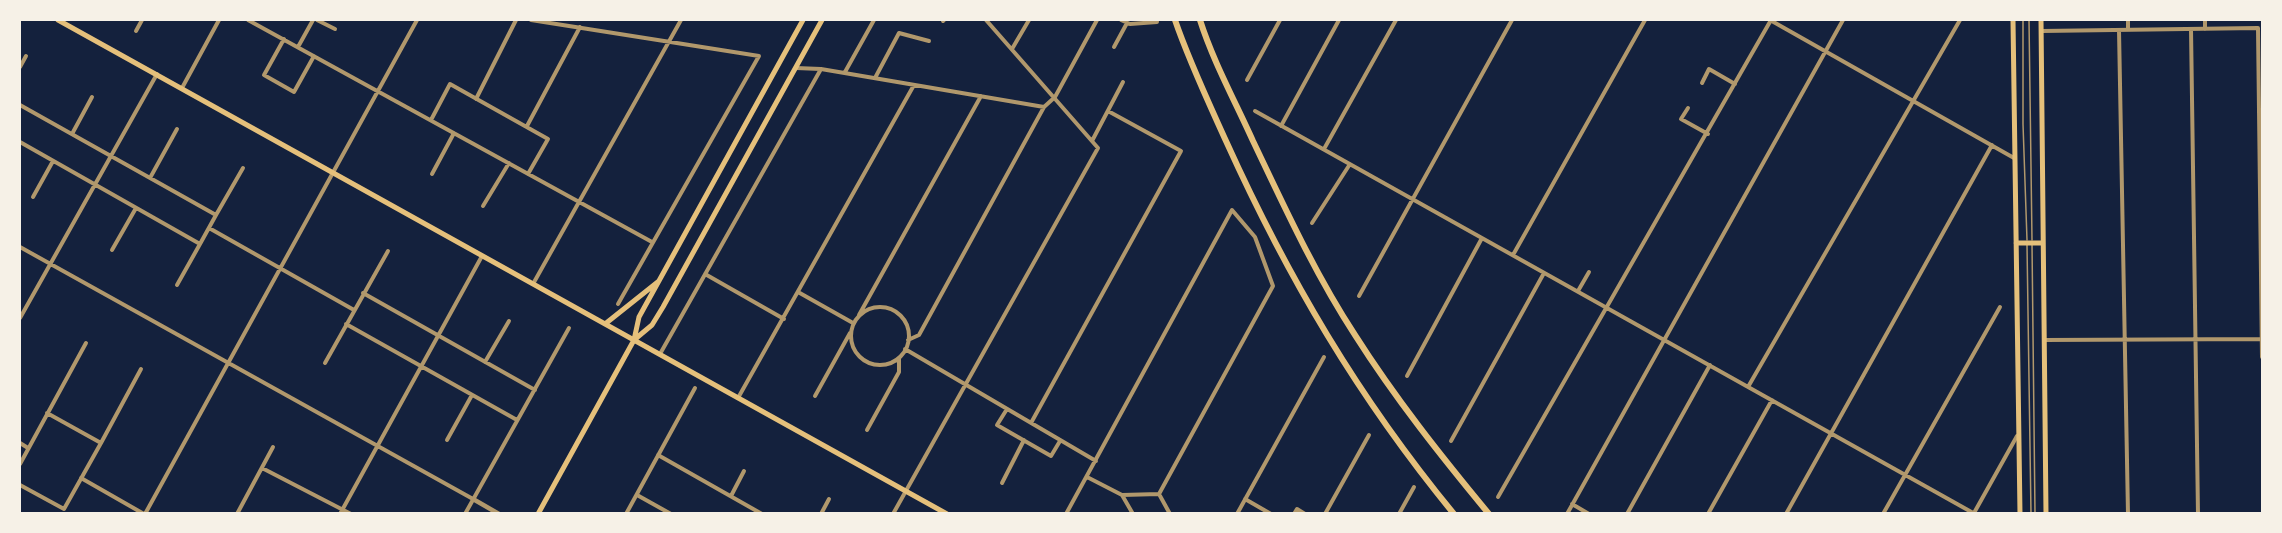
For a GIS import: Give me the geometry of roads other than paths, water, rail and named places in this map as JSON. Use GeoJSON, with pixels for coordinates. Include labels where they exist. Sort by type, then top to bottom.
{"type":"FeatureCollection","features":[{"type":"Feature","properties":{"kind":"highway"},"geometry":{"type":"LineString","coordinates":[[1175,20],[1185,49],[1241,174],[1298,287],[1332,346],[1371,406],[1454,513]]}},
{"type":"Feature","properties":{"kind":"highway"},"geometry":{"type":"LineString","coordinates":[[1200,20],[1207,42],[1264,163],[1310,255],[1353,332],[1392,391],[1489,513]]}},
{"type":"Feature","properties":{"kind":"main road"},"geometry":{"type":"LineString","coordinates":[[58,20],[946,513]]}},
{"type":"Feature","properties":{"kind":"main road"},"geometry":{"type":"LineString","coordinates":[[538,513],[634,340],[639,317],[803,20]]}},
{"type":"Feature","properties":{"kind":"main road"},"geometry":{"type":"LineString","coordinates":[[634,340],[652,325],[663,307],[822,20]]}},
{"type":"Feature","properties":{"kind":"main road"},"geometry":{"type":"LineString","coordinates":[[2013,20],[2020,513]]}},
{"type":"Feature","properties":{"kind":"main road"},"geometry":{"type":"LineString","coordinates":[[2041,20],[2046,513]]}},
{"type":"Feature","properties":{"kind":"main road"},"geometry":{"type":"LineString","coordinates":[[2016,243],[2043,243]]}},
{"type":"Feature","properties":{"kind":"main road"},"geometry":{"type":"LineString","coordinates":[[605,324],[660,280]]}},
{"type":"Feature","properties":{"kind":"street"},"geometry":{"type":"LineString","coordinates":[[136,31],[142,20]]}},
{"type":"Feature","properties":{"kind":"street"},"geometry":{"type":"LineString","coordinates":[[182,88],[219,20]]}},
{"type":"Feature","properties":{"kind":"street"},"geometry":{"type":"LineString","coordinates":[[248,20],[652,242]]}},
{"type":"Feature","properties":{"kind":"street"},"geometry":{"type":"LineString","coordinates":[[298,47],[315,20],[335,29]]}},
{"type":"Feature","properties":{"kind":"street"},"geometry":{"type":"LineString","coordinates":[[81,478],[145,513],[417,20]]}},
{"type":"Feature","properties":{"kind":"street"},"geometry":{"type":"LineString","coordinates":[[476,99],[516,20]]}},
{"type":"Feature","properties":{"kind":"street"},"geometry":{"type":"LineString","coordinates":[[531,20],[759,56],[618,304]]}},
{"type":"Feature","properties":{"kind":"street"},"geometry":{"type":"LineString","coordinates":[[533,284],[681,20]]}},
{"type":"Feature","properties":{"kind":"street"},"geometry":{"type":"LineString","coordinates":[[845,72],[874,20]]}},
{"type":"Feature","properties":{"kind":"street"},"geometry":{"type":"LineString","coordinates":[[893,513],[1098,148],[986,20]]}},
{"type":"Feature","properties":{"kind":"street"},"geometry":{"type":"LineString","coordinates":[[1012,49],[1029,20]]}},
{"type":"Feature","properties":{"kind":"street"},"geometry":{"type":"LineString","coordinates":[[908,340],[919,335],[1044,107],[1055,97],[1097,20]]}},
{"type":"Feature","properties":{"kind":"street"},"geometry":{"type":"LineString","coordinates":[[1121,20],[1127,23],[1157,21]]}},
{"type":"Feature","properties":{"kind":"street"},"geometry":{"type":"LineString","coordinates":[[1247,80],[1280,20]]}},
{"type":"Feature","properties":{"kind":"street"},"geometry":{"type":"LineString","coordinates":[[1281,126],[1339,20]]}},
{"type":"Feature","properties":{"kind":"street"},"geometry":{"type":"LineString","coordinates":[[1324,149],[1396,20]]}},
{"type":"Feature","properties":{"kind":"street"},"geometry":{"type":"LineString","coordinates":[[1359,296],[1512,20]]}},
{"type":"Feature","properties":{"kind":"street"},"geometry":{"type":"LineString","coordinates":[[1513,255],[1646,20]]}},
{"type":"Feature","properties":{"kind":"street"},"geometry":{"type":"LineString","coordinates":[[1498,497],[1708,134],[1770,20],[2015,158]]}},
{"type":"Feature","properties":{"kind":"street"},"geometry":{"type":"LineString","coordinates":[[1567,513],[1843,20]]}},
{"type":"Feature","properties":{"kind":"street"},"geometry":{"type":"LineString","coordinates":[[1748,387],[1960,20]]}},
{"type":"Feature","properties":{"kind":"street"},"geometry":{"type":"LineString","coordinates":[[2128,20],[2128,30]]}},
{"type":"Feature","properties":{"kind":"street"},"geometry":{"type":"LineString","coordinates":[[2205,20],[2205,29]]}},
{"type":"Feature","properties":{"kind":"street"},"geometry":{"type":"LineString","coordinates":[[1114,47],[1127,23]]}},
{"type":"Feature","properties":{"kind":"street"},"geometry":{"type":"LineString","coordinates":[[527,126],[580,27]]}},
{"type":"Feature","properties":{"kind":"street"},"geometry":{"type":"LineString","coordinates":[[2042,31],[2258,28]]}},
{"type":"Feature","properties":{"kind":"street"},"geometry":{"type":"LineString","coordinates":[[2258,28],[2262,35]]}},
{"type":"Feature","properties":{"kind":"street"},"geometry":{"type":"LineString","coordinates":[[2258,28],[2262,357]]}},
{"type":"Feature","properties":{"kind":"street"},"geometry":{"type":"LineString","coordinates":[[2191,29],[2198,513]]}},
{"type":"Feature","properties":{"kind":"street"},"geometry":{"type":"LineString","coordinates":[[2119,30],[2127,513]]}},
{"type":"Feature","properties":{"kind":"street"},"geometry":{"type":"LineString","coordinates":[[874,78],[899,33],[929,41]]}},
{"type":"Feature","properties":{"kind":"street"},"geometry":{"type":"LineString","coordinates":[[284,39],[264,75],[294,92],[314,56]]}},
{"type":"Feature","properties":{"kind":"street"},"geometry":{"type":"LineString","coordinates":[[20,67],[26,56]]}},
{"type":"Feature","properties":{"kind":"street"},"geometry":{"type":"LineString","coordinates":[[795,68],[845,72],[1044,107]]}},
{"type":"Feature","properties":{"kind":"street"},"geometry":{"type":"LineString","coordinates":[[660,354],[821,69]]}},
{"type":"Feature","properties":{"kind":"street"},"geometry":{"type":"LineString","coordinates":[[1702,83],[1709,69],[1735,84]]}},
{"type":"Feature","properties":{"kind":"street"},"geometry":{"type":"LineString","coordinates":[[20,318],[156,74]]}},
{"type":"Feature","properties":{"kind":"street"},"geometry":{"type":"LineString","coordinates":[[1092,141],[1123,82]]}},
{"type":"Feature","properties":{"kind":"street"},"geometry":{"type":"LineString","coordinates":[[431,120],[450,84],[527,126],[548,139],[528,174]]}},
{"type":"Feature","properties":{"kind":"street"},"geometry":{"type":"LineString","coordinates":[[738,398],[914,85]]}},
{"type":"Feature","properties":{"kind":"street"},"geometry":{"type":"LineString","coordinates":[[815,396],[981,96]]}},
{"type":"Feature","properties":{"kind":"street"},"geometry":{"type":"LineString","coordinates":[[72,134],[92,97]]}},
{"type":"Feature","properties":{"kind":"street"},"geometry":{"type":"LineString","coordinates":[[20,105],[216,215]]}},
{"type":"Feature","properties":{"kind":"street"},"geometry":{"type":"LineString","coordinates":[[1688,108],[1681,118],[1708,134]]}},
{"type":"Feature","properties":{"kind":"street"},"geometry":{"type":"LineString","coordinates":[[1031,423],[1181,151],[1108,111]]}},
{"type":"Feature","properties":{"kind":"street"},"geometry":{"type":"LineString","coordinates":[[1255,111],[1975,513],[2019,433]]}},
{"type":"Feature","properties":{"kind":"street"},"geometry":{"type":"LineString","coordinates":[[150,178],[177,129]]}},
{"type":"Feature","properties":{"kind":"street"},"geometry":{"type":"LineString","coordinates":[[432,174],[454,133]]}},
{"type":"Feature","properties":{"kind":"street"},"geometry":{"type":"LineString","coordinates":[[20,142],[200,244]]}},
{"type":"Feature","properties":{"kind":"street"},"geometry":{"type":"LineString","coordinates":[[1786,513],[1992,145]]}},
{"type":"Feature","properties":{"kind":"street"},"geometry":{"type":"LineString","coordinates":[[33,197],[54,161]]}},
{"type":"Feature","properties":{"kind":"street"},"geometry":{"type":"LineString","coordinates":[[483,206],[509,163]]}},
{"type":"Feature","properties":{"kind":"street"},"geometry":{"type":"LineString","coordinates":[[1312,223],[1350,164]]}},
{"type":"Feature","properties":{"kind":"street"},"geometry":{"type":"LineString","coordinates":[[177,285],[243,168]]}},
{"type":"Feature","properties":{"kind":"street"},"geometry":{"type":"LineString","coordinates":[[112,250],[136,208]]}},
{"type":"Feature","properties":{"kind":"street"},"geometry":{"type":"LineString","coordinates":[[1066,513],[1232,210],[1255,237],[1273,286],[1160,494]]}},
{"type":"Feature","properties":{"kind":"street"},"geometry":{"type":"LineString","coordinates":[[209,228],[354,310]]}},
{"type":"Feature","properties":{"kind":"street"},"geometry":{"type":"LineString","coordinates":[[1407,376],[1482,238]]}},
{"type":"Feature","properties":{"kind":"street"},"geometry":{"type":"LineString","coordinates":[[20,247],[498,513]]}},
{"type":"Feature","properties":{"kind":"street"},"geometry":{"type":"LineString","coordinates":[[325,363],[388,251]]}},
{"type":"Feature","properties":{"kind":"street"},"geometry":{"type":"LineString","coordinates":[[341,511],[482,255]]}},
{"type":"Feature","properties":{"kind":"street"},"geometry":{"type":"LineString","coordinates":[[1578,291],[1588,272]]}},
{"type":"Feature","properties":{"kind":"street"},"geometry":{"type":"LineString","coordinates":[[1451,441],[1544,273]]}},
{"type":"Feature","properties":{"kind":"street"},"geometry":{"type":"LineString","coordinates":[[705,274],[784,319]]}},
{"type":"Feature","properties":{"kind":"street"},"geometry":{"type":"LineString","coordinates":[[798,292],[854,323]]}},
{"type":"Feature","properties":{"kind":"street"},"geometry":{"type":"LineString","coordinates":[[363,293],[535,390]]}},
{"type":"Feature","properties":{"kind":"street"},"geometry":{"type":"LineString","coordinates":[[851,333],[855,352],[871,363],[881,365],[899,357],[905,349],[908,340],[905,322],[893,310],[875,307],[859,315]]}},
{"type":"Feature","properties":{"kind":"street"},"geometry":{"type":"LineString","coordinates":[[1883,513],[2000,307]]}},
{"type":"Feature","properties":{"kind":"street"},"geometry":{"type":"LineString","coordinates":[[486,362],[508,321]]}},
{"type":"Feature","properties":{"kind":"street"},"geometry":{"type":"LineString","coordinates":[[346,324],[518,420]]}},
{"type":"Feature","properties":{"kind":"street"},"geometry":{"type":"LineString","coordinates":[[465,513],[569,328]]}},
{"type":"Feature","properties":{"kind":"street"},"geometry":{"type":"LineString","coordinates":[[2044,340],[2262,339]]}},
{"type":"Feature","properties":{"kind":"street"},"geometry":{"type":"LineString","coordinates":[[20,464],[86,343]]}},
{"type":"Feature","properties":{"kind":"street"},"geometry":{"type":"LineString","coordinates":[[905,349],[1096,461]]}},
{"type":"Feature","properties":{"kind":"street"},"geometry":{"type":"LineString","coordinates":[[867,430],[899,372],[899,357]]}},
{"type":"Feature","properties":{"kind":"street"},"geometry":{"type":"LineString","coordinates":[[1237,513],[1324,357]]}},
{"type":"Feature","properties":{"kind":"street"},"geometry":{"type":"LineString","coordinates":[[1627,513],[1710,365]]}},
{"type":"Feature","properties":{"kind":"street"},"geometry":{"type":"LineString","coordinates":[[20,485],[63,511],[141,369]]}},
{"type":"Feature","properties":{"kind":"street"},"geometry":{"type":"LineString","coordinates":[[626,513],[695,388]]}},
{"type":"Feature","properties":{"kind":"street"},"geometry":{"type":"LineString","coordinates":[[447,440],[472,395]]}},
{"type":"Feature","properties":{"kind":"street"},"geometry":{"type":"LineString","coordinates":[[1708,513],[1772,400]]}},
{"type":"Feature","properties":{"kind":"street"},"geometry":{"type":"LineString","coordinates":[[1007,409],[997,425],[1051,456],[1060,440]]}},
{"type":"Feature","properties":{"kind":"street"},"geometry":{"type":"LineString","coordinates":[[47,413],[100,443]]}},
{"type":"Feature","properties":{"kind":"street"},"geometry":{"type":"LineString","coordinates":[[1325,513],[1369,435]]}},
{"type":"Feature","properties":{"kind":"street"},"geometry":{"type":"LineString","coordinates":[[1002,483],[1024,440]]}},
{"type":"Feature","properties":{"kind":"street"},"geometry":{"type":"LineString","coordinates":[[20,443],[28,448]]}},
{"type":"Feature","properties":{"kind":"street"},"geometry":{"type":"LineString","coordinates":[[237,513],[273,447]]}},
{"type":"Feature","properties":{"kind":"street"},"geometry":{"type":"LineString","coordinates":[[658,455],[762,513]]}},
{"type":"Feature","properties":{"kind":"street"},"geometry":{"type":"LineString","coordinates":[[262,468],[341,511],[351,513]]}},
{"type":"Feature","properties":{"kind":"street"},"geometry":{"type":"LineString","coordinates":[[731,496],[744,471]]}},
{"type":"Feature","properties":{"kind":"street"},"geometry":{"type":"LineString","coordinates":[[1087,477],[1122,495],[1160,494]]}},
{"type":"Feature","properties":{"kind":"street"},"geometry":{"type":"LineString","coordinates":[[1399,513],[1414,487]]}},
{"type":"Feature","properties":{"kind":"street"},"geometry":{"type":"LineString","coordinates":[[1160,494],[1170,513]]}},
{"type":"Feature","properties":{"kind":"street"},"geometry":{"type":"LineString","coordinates":[[637,495],[671,513]]}},
{"type":"Feature","properties":{"kind":"street"},"geometry":{"type":"LineString","coordinates":[[1122,495],[1133,513]]}},
{"type":"Feature","properties":{"kind":"street"},"geometry":{"type":"LineString","coordinates":[[821,513],[830,499]]}},
{"type":"Feature","properties":{"kind":"street"},"geometry":{"type":"LineString","coordinates":[[1245,499],[1271,513]]}},
{"type":"Feature","properties":{"kind":"street"},"geometry":{"type":"LineString","coordinates":[[1572,504],[1589,513]]}},
{"type":"Feature","properties":{"kind":"street"},"geometry":{"type":"LineString","coordinates":[[1294,513],[1297,509],[1305,513]]}},
{"type":"Feature","properties":{"kind":"lane"},"geometry":{"type":"LineString","coordinates":[[2024,20],[2023,124],[2029,243],[2035,513]]}},
{"type":"Feature","properties":{"kind":"lane"},"geometry":{"type":"LineString","coordinates":[[2029,20],[2031,513]]}}]}
